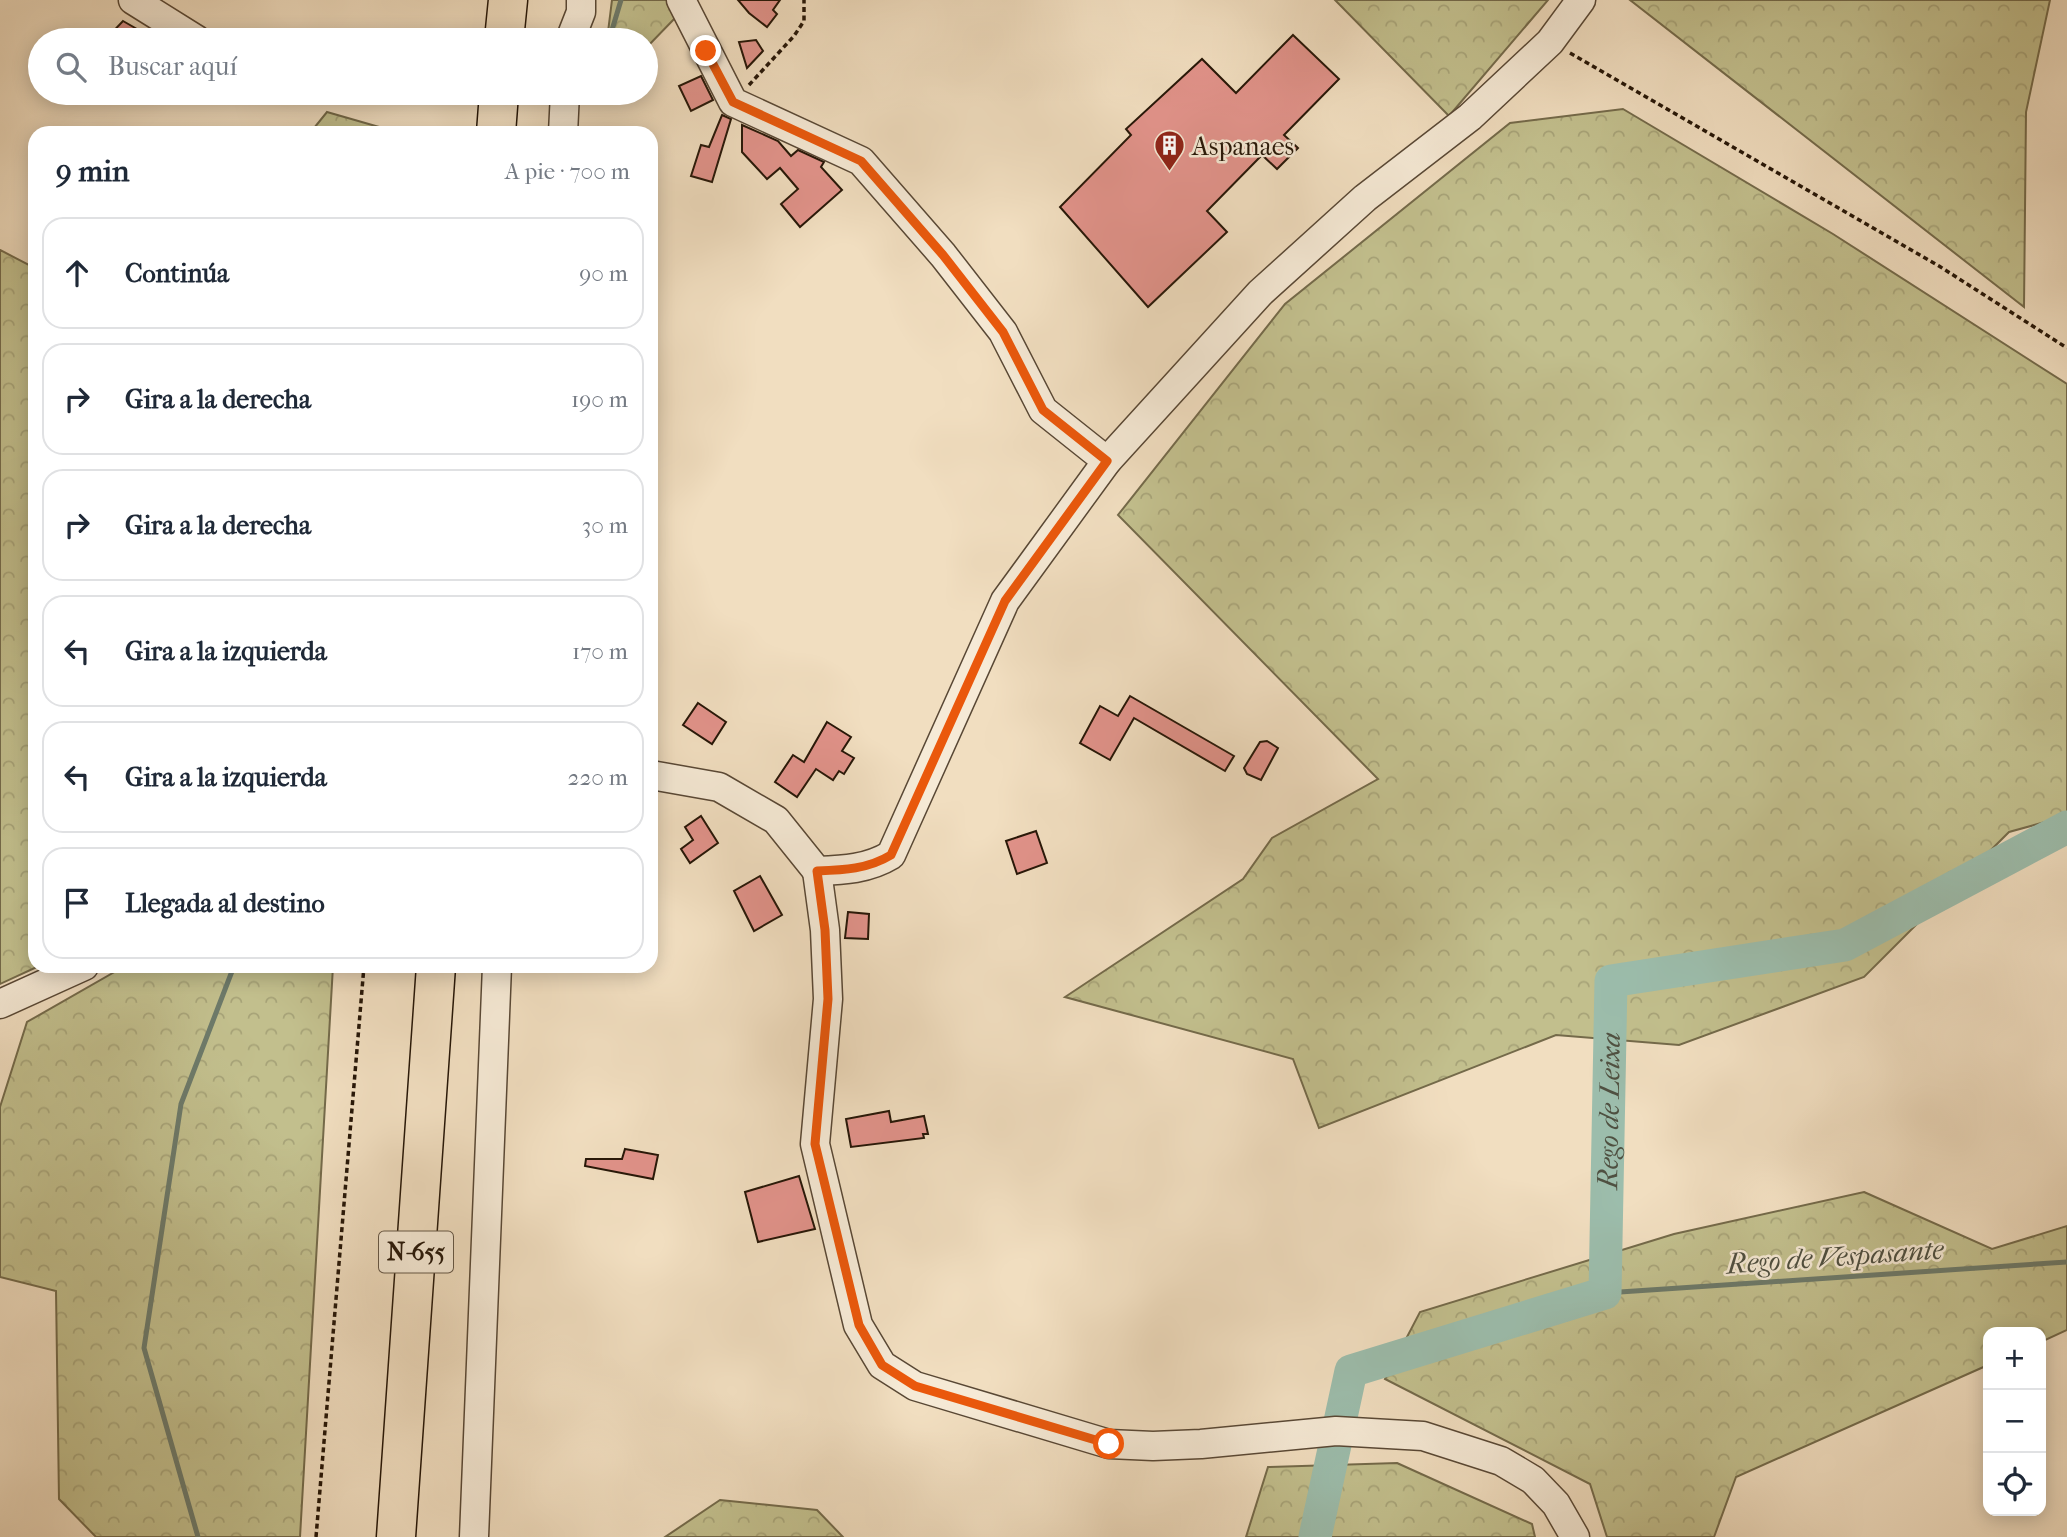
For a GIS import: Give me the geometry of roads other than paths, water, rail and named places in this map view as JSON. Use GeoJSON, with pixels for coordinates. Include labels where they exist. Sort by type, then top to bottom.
{"type":"FeatureCollection","features":[{"type":"Feature","properties":{"kind":"highway"},"geometry":{"type":"LineString","coordinates":[[504,28],[508,0]]}},
{"type":"Feature","properties":{"kind":"highway"},"geometry":{"type":"LineString","coordinates":[[497,126],[498,105]]}},
{"type":"Feature","properties":{"kind":"highway","name":"N-655"},"geometry":{"type":"LineString","coordinates":[[396,1537],[436,973]]}},
{"type":"Feature","properties":{"kind":"street"},"geometry":{"type":"LineString","coordinates":[[133,0],[178,28]]}},
{"type":"Feature","properties":{"kind":"street"},"geometry":{"type":"LineString","coordinates":[[575,28],[582,0]]}},
{"type":"Feature","properties":{"kind":"street"},"geometry":{"type":"LineString","coordinates":[[681,0],[733,102],[861,161],[943,255],[1003,332],[1043,410],[1107,461]]}},
{"type":"Feature","properties":{"kind":"street"},"geometry":{"type":"LineString","coordinates":[[817,871],[855,869],[877,863],[891,855],[1005,601],[1107,461],[1260,293],[1365,198],[1470,117],[1550,42],[1581,0]]}},
{"type":"Feature","properties":{"kind":"street"},"geometry":{"type":"LineString","coordinates":[[563,126],[564,105]]}},
{"type":"Feature","properties":{"kind":"street"},"geometry":{"type":"LineString","coordinates":[[658,776],[719,787],[776,820],[817,871],[825,930],[828,999],[815,1144],[859,1325],[882,1365],[915,1386],[1109,1444],[1177,1445],[1336,1431],[1423,1436],[1501,1461],[1532,1480],[1556,1504],[1575,1537]]}},
{"type":"Feature","properties":{"kind":"street"},"geometry":{"type":"LineString","coordinates":[[0,1004],[69,973]]}},
{"type":"Feature","properties":{"kind":"street"},"geometry":{"type":"LineString","coordinates":[[474,1537],[497,973]]}},
{"type":"Feature","properties":{"kind":"waterway"},"geometry":{"type":"LineString","coordinates":[[613,28],[621,0]]}},
{"type":"Feature","properties":{"kind":"waterway","name":"Rego de Leixa"},"geometry":{"type":"LineString","coordinates":[[1315,1537],[1351,1371],[1605,1293],[1611,981],[1845,945],[2067,827]]}},
{"type":"Feature","properties":{"kind":"waterway"},"geometry":{"type":"LineString","coordinates":[[198,1537],[144,1348],[181,1104],[231,973]]}},
{"type":"Feature","properties":{"kind":"waterway","name":"Rego de Vespasante"},"geometry":{"type":"LineString","coordinates":[[1605,1293],[2067,1262]]}},
{"type":"Feature","properties":{"kind":"place","name":"Aspanaes"},"geometry":{"type":"Point","coordinates":[1169,173]}}]}
